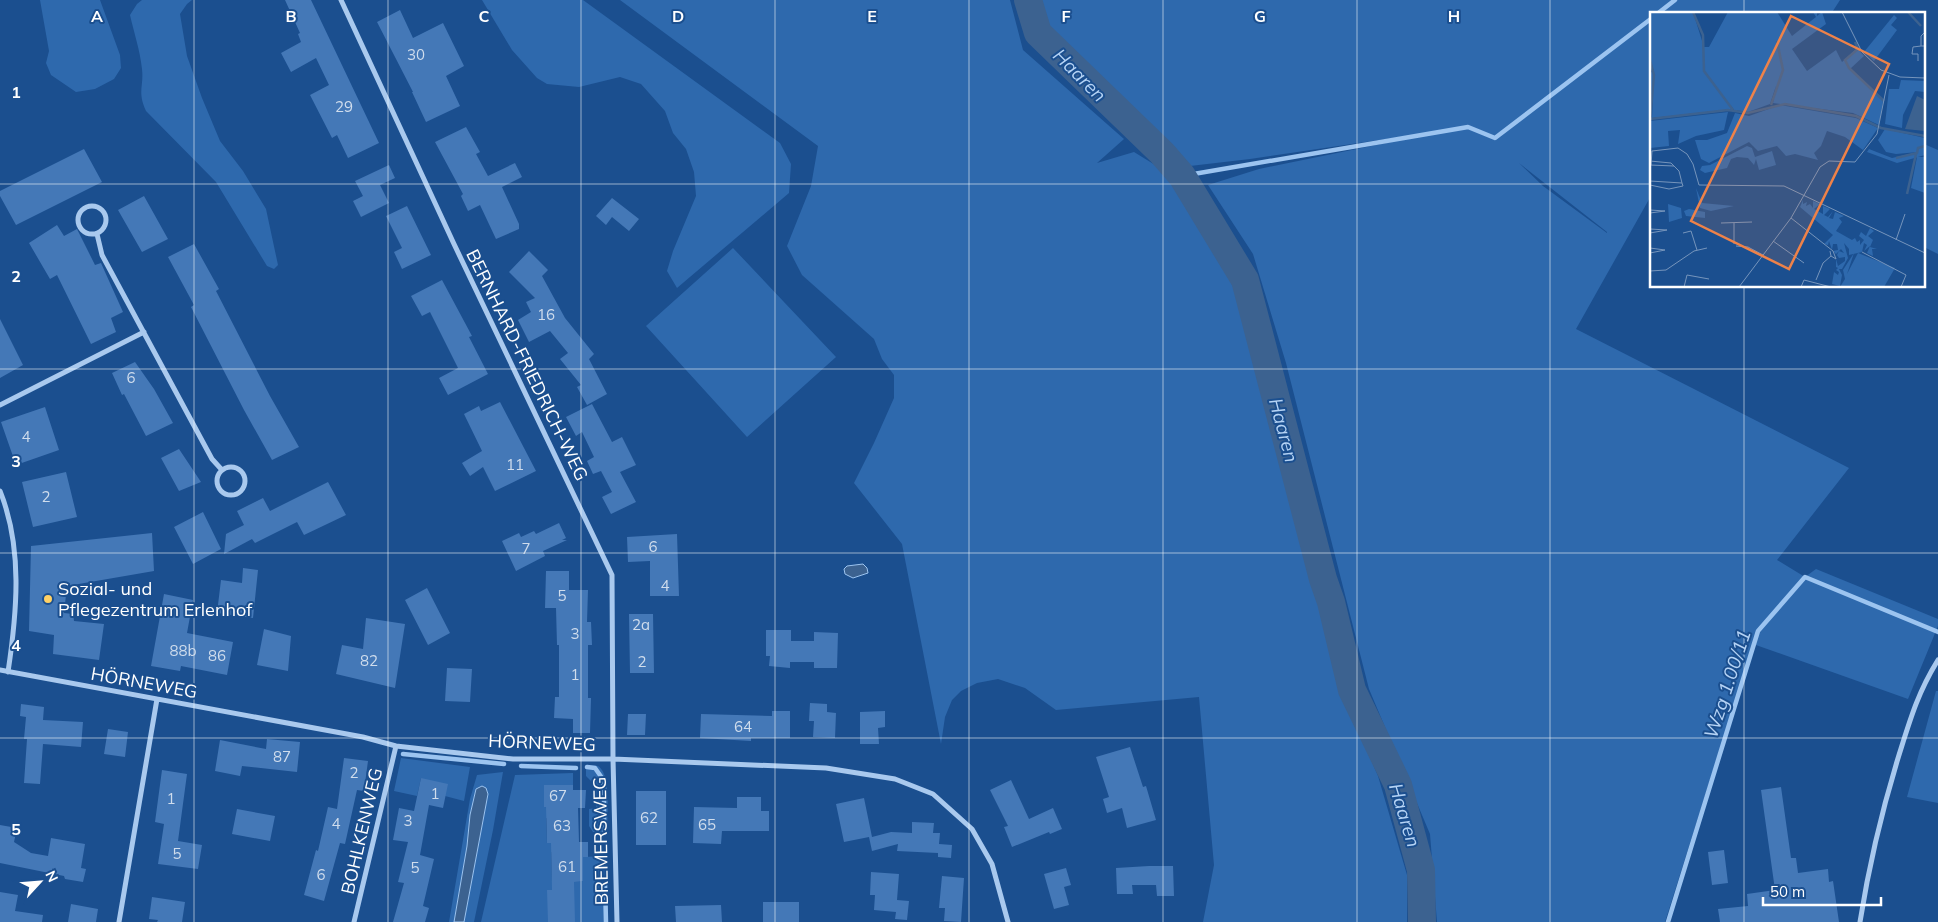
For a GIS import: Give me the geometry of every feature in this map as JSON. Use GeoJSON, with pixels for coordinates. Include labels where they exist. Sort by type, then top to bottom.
{"type":"FeatureCollection","features":[{"type":"Feature","properties":{"kind":"street","name":"BERNHARD-FRIEDRICH-WEG"},"geometry":{"type":"LineString","coordinates":[[341,0],[612,575],[613,759]]}},
{"type":"Feature","properties":{"kind":"street"},"geometry":{"type":"LineString","coordinates":[[90,206],[103,210],[107,218],[105,228],[97,234],[87,234],[78,222],[82,210],[90,206]]}},
{"type":"Feature","properties":{"kind":"street"},"geometry":{"type":"LineString","coordinates":[[97,234],[102,255],[212,459],[222,470]]}},
{"type":"Feature","properties":{"kind":"street"},"geometry":{"type":"LineString","coordinates":[[0,405],[144,332]]}},
{"type":"Feature","properties":{"kind":"street"},"geometry":{"type":"LineString","coordinates":[[230,466],[242,471],[246,480],[243,489],[235,495],[221,492],[217,482],[222,470],[230,466]]}},
{"type":"Feature","properties":{"kind":"street"},"geometry":{"type":"LineString","coordinates":[[0,490],[13,533],[17,568],[14,633],[8,672]]}},
{"type":"Feature","properties":{"kind":"street"},"geometry":{"type":"LineString","coordinates":[[1860,922],[1886,795],[1916,701],[1938,660]]}},
{"type":"Feature","properties":{"kind":"street","name":"HÖRNEWEG"},"geometry":{"type":"LineString","coordinates":[[0,670],[363,737],[396,746],[513,758],[613,759],[826,768],[895,779],[933,794],[972,829],[992,864],[1008,922]]}},
{"type":"Feature","properties":{"kind":"street"},"geometry":{"type":"LineString","coordinates":[[120,922],[157,699]]}},
{"type":"Feature","properties":{"kind":"street","name":"BOHLKENWEG"},"geometry":{"type":"LineString","coordinates":[[354,922],[396,746]]}},
{"type":"Feature","properties":{"kind":"street","name":"BREMERSWEG"},"geometry":{"type":"LineString","coordinates":[[613,759],[617,922]]}},
{"type":"Feature","properties":{"kind":"shaded area"},"geometry":{"type":"Polygon","coordinates":[[[40,0],[100,0],[120,55],[121,68],[114,79],[95,89],[76,92],[51,75],[46,63],[49,51],[40,0]]]}},
{"type":"Feature","properties":{"kind":"shaded area"},"geometry":{"type":"Polygon","coordinates":[[[142,0],[192,0],[180,14],[187,56],[220,141],[243,171],[266,209],[278,265],[274,269],[267,266],[216,182],[146,111],[141,94],[141,62],[130,15],[142,0]]]}},
{"type":"Feature","properties":{"kind":"shaded area"},"geometry":{"type":"Polygon","coordinates":[[[482,0],[583,0],[780,143],[791,164],[789,193],[677,288],[667,271],[673,251],[696,196],[694,172],[686,149],[673,133],[665,111],[641,84],[620,77],[579,87],[547,84],[537,78],[512,50],[482,0]]]}},
{"type":"Feature","properties":{"kind":"shaded area"},"geometry":{"type":"Polygon","coordinates":[[[620,0],[1010,0],[1023,50],[1124,139],[1097,163],[1134,152],[1160,168],[1183,195],[1214,243],[1237,296],[1266,386],[1340,688],[1378,776],[1407,875],[1407,922],[1203,922],[1214,865],[1199,697],[1056,710],[1025,688],[998,679],[977,683],[961,691],[952,700],[945,717],[941,744],[902,544],[854,483],[894,398],[894,375],[882,359],[874,339],[802,275],[787,246],[811,186],[818,146],[620,0]]]}},
{"type":"Feature","properties":{"kind":"shaded area"},"geometry":{"type":"Polygon","coordinates":[[[1037,0],[1840,0],[1832,12],[1650,12],[1650,198],[1576,329],[1849,468],[1777,560],[1805,577],[1816,569],[1938,619],[1938,626],[1908,699],[1753,644],[1665,922],[1437,922],[1430,834],[1369,689],[1286,363],[1253,254],[1208,185],[1259,169],[1454,129],[1190,166],[1110,86],[1045,29],[1037,0]],[[1519,163],[1543,186],[1607,232],[1519,163]]]}},
{"type":"Feature","properties":{"kind":"shaded area"},"geometry":{"type":"Polygon","coordinates":[[[1926,145],[1938,150],[1938,254],[1926,248],[1926,145]]]}},
{"type":"Feature","properties":{"kind":"shaded area"},"geometry":{"type":"Polygon","coordinates":[[[733,248],[836,357],[747,437],[646,326],[733,248]]]}},
{"type":"Feature","properties":{"kind":"shaded area"},"geometry":{"type":"Polygon","coordinates":[[[863,564],[867,568],[868,573],[853,578],[845,574],[844,569],[847,566],[863,564]]]}},
{"type":"Feature","properties":{"kind":"shaded area"},"geometry":{"type":"Polygon","coordinates":[[[1936,691],[1938,691],[1938,803],[1907,797],[1936,691]]]}},
{"type":"Feature","properties":{"kind":"shaded area"},"geometry":{"type":"Polygon","coordinates":[[[401,758],[470,767],[464,801],[445,796],[421,778],[417,796],[394,791],[401,758]]]}},
{"type":"Feature","properties":{"kind":"shaded area"},"geometry":{"type":"Polygon","coordinates":[[[586,765],[598,766],[605,778],[608,797],[607,832],[593,832],[589,826],[589,809],[596,808],[596,786],[586,776],[586,765]]]}},
{"type":"Feature","properties":{"kind":"shaded area"},"geometry":{"type":"Polygon","coordinates":[[[503,772],[474,922],[464,922],[488,794],[476,789],[470,815],[467,846],[454,922],[449,922],[470,799],[477,775],[503,772]]]}},
{"type":"Feature","properties":{"kind":"shaded area"},"geometry":{"type":"Polygon","coordinates":[[[573,773],[573,785],[544,785],[544,807],[578,808],[578,818],[546,818],[547,843],[576,843],[576,852],[551,852],[552,882],[583,881],[583,857],[606,856],[608,922],[481,922],[515,775],[573,773]]]}},
{"type":"Feature","properties":{"kind":"shaded area"},"geometry":{"type":"Polygon","coordinates":[[[482,786],[486,788],[488,794],[464,922],[454,922],[467,846],[470,815],[476,789],[482,786]]]}},
{"type":"Feature","properties":{"kind":"building"},"geometry":{"type":"Polygon","coordinates":[[[285,0],[311,0],[379,143],[348,158],[337,135],[332,138],[310,95],[329,85],[316,58],[291,72],[281,53],[301,42],[298,34],[300,33],[285,0]]]}},
{"type":"Feature","properties":{"kind":"building"},"geometry":{"type":"Polygon","coordinates":[[[400,10],[413,38],[443,23],[464,66],[446,76],[460,106],[426,122],[413,92],[377,22],[400,10]]]}},
{"type":"Feature","properties":{"kind":"building"},"geometry":{"type":"Polygon","coordinates":[[[466,127],[480,152],[476,154],[488,176],[515,163],[522,177],[502,187],[519,224],[519,229],[496,239],[480,205],[468,211],[461,196],[463,194],[435,142],[466,127]]]}},
{"type":"Feature","properties":{"kind":"building"},"geometry":{"type":"Polygon","coordinates":[[[84,149],[102,182],[16,225],[0,196],[0,191],[84,149]]]}},
{"type":"Feature","properties":{"kind":"building"},"geometry":{"type":"Polygon","coordinates":[[[389,165],[395,178],[380,185],[389,203],[361,217],[353,201],[363,196],[355,181],[389,165]]]}},
{"type":"Feature","properties":{"kind":"building"},"geometry":{"type":"Polygon","coordinates":[[[144,196],[168,239],[142,252],[118,210],[144,196]]]}},
{"type":"Feature","properties":{"kind":"building"},"geometry":{"type":"Polygon","coordinates":[[[612,198],[639,219],[629,231],[612,217],[606,225],[596,216],[612,198]]]}},
{"type":"Feature","properties":{"kind":"building"},"geometry":{"type":"Polygon","coordinates":[[[407,206],[431,255],[402,269],[394,252],[402,248],[386,216],[407,206]]]}},
{"type":"Feature","properties":{"kind":"building"},"geometry":{"type":"Polygon","coordinates":[[[57,225],[64,236],[77,229],[95,265],[101,263],[123,312],[111,318],[116,332],[91,344],[57,275],[50,279],[29,243],[57,225]]]}},
{"type":"Feature","properties":{"kind":"building"},"geometry":{"type":"Polygon","coordinates":[[[194,244],[219,289],[216,291],[270,396],[299,447],[272,460],[191,307],[194,305],[168,257],[194,244]]]}},
{"type":"Feature","properties":{"kind":"building"},"geometry":{"type":"Polygon","coordinates":[[[529,251],[548,270],[542,276],[565,318],[594,354],[589,359],[607,394],[587,405],[577,387],[581,385],[560,359],[568,353],[550,331],[529,342],[518,320],[531,312],[526,302],[535,298],[509,272],[529,251]]]}},
{"type":"Feature","properties":{"kind":"building"},"geometry":{"type":"Polygon","coordinates":[[[442,280],[472,336],[469,337],[488,374],[448,395],[439,378],[458,368],[430,312],[422,316],[411,296],[442,280]]]}},
{"type":"Feature","properties":{"kind":"building"},"geometry":{"type":"Polygon","coordinates":[[[0,319],[23,365],[0,378],[0,319]]]}},
{"type":"Feature","properties":{"kind":"building"},"geometry":{"type":"Polygon","coordinates":[[[135,362],[154,389],[173,423],[146,436],[124,394],[122,395],[112,373],[135,362]]]}},
{"type":"Feature","properties":{"kind":"building"},"geometry":{"type":"Polygon","coordinates":[[[500,402],[536,471],[495,491],[483,467],[470,476],[462,463],[482,451],[464,414],[479,406],[481,411],[500,402]]]}},
{"type":"Feature","properties":{"kind":"building"},"geometry":{"type":"Polygon","coordinates":[[[592,404],[612,442],[622,437],[636,465],[620,472],[636,502],[611,514],[602,497],[612,492],[601,471],[593,474],[587,461],[594,457],[582,432],[576,436],[566,417],[592,404]]]}},
{"type":"Feature","properties":{"kind":"building"},"geometry":{"type":"Polygon","coordinates":[[[45,407],[59,450],[16,465],[1,422],[45,407]]]}},
{"type":"Feature","properties":{"kind":"building"},"geometry":{"type":"Polygon","coordinates":[[[179,449],[201,482],[179,491],[161,458],[179,449]]]}},
{"type":"Feature","properties":{"kind":"building"},"geometry":{"type":"Polygon","coordinates":[[[66,472],[77,517],[33,527],[22,482],[66,472]]]}},
{"type":"Feature","properties":{"kind":"building"},"geometry":{"type":"Polygon","coordinates":[[[328,482],[346,515],[304,535],[297,522],[255,543],[252,539],[224,554],[226,534],[244,525],[237,511],[263,498],[270,511],[328,482]]]}},
{"type":"Feature","properties":{"kind":"building"},"geometry":{"type":"Polygon","coordinates":[[[203,512],[221,549],[193,564],[174,527],[203,512]]]}},
{"type":"Feature","properties":{"kind":"building"},"geometry":{"type":"Polygon","coordinates":[[[559,523],[566,538],[562,540],[567,540],[543,551],[545,556],[516,571],[502,541],[519,533],[521,537],[534,531],[536,534],[559,523]]]}},
{"type":"Feature","properties":{"kind":"building","name":"Sozial- und Pflegezentrum Erlenhof"},"geometry":{"type":"Polygon","coordinates":[[[152,533],[154,571],[67,586],[64,613],[73,614],[74,621],[104,624],[99,660],[53,654],[54,635],[29,631],[31,546],[152,533]]]}},
{"type":"Feature","properties":{"kind":"building"},"geometry":{"type":"Polygon","coordinates":[[[677,534],[679,596],[650,596],[650,561],[628,562],[627,537],[677,534]]]}},
{"type":"Feature","properties":{"kind":"building"},"geometry":{"type":"Polygon","coordinates":[[[243,568],[258,570],[253,618],[217,613],[221,580],[242,583],[243,568]]]}},
{"type":"Feature","properties":{"kind":"building"},"geometry":{"type":"Polygon","coordinates":[[[546,571],[569,571],[569,590],[588,590],[587,622],[591,622],[592,645],[588,645],[588,698],[591,698],[590,733],[573,733],[573,719],[554,718],[555,697],[559,697],[559,645],[557,645],[556,608],[545,608],[546,571]]]}},
{"type":"Feature","properties":{"kind":"building"},"geometry":{"type":"Polygon","coordinates":[[[427,588],[450,633],[428,645],[405,600],[427,588]]]}},
{"type":"Feature","properties":{"kind":"building"},"geometry":{"type":"Polygon","coordinates":[[[164,594],[193,600],[187,633],[233,642],[227,675],[181,666],[180,671],[151,666],[164,594]]]}},
{"type":"Feature","properties":{"kind":"building"},"geometry":{"type":"Polygon","coordinates":[[[629,614],[653,614],[654,673],[630,673],[629,614]]]}},
{"type":"Feature","properties":{"kind":"building"},"geometry":{"type":"Polygon","coordinates":[[[366,618],[405,624],[395,688],[336,674],[342,645],[363,649],[366,618]]]}},
{"type":"Feature","properties":{"kind":"building"},"geometry":{"type":"Polygon","coordinates":[[[264,629],[291,636],[288,671],[257,665],[264,629]]]}},
{"type":"Feature","properties":{"kind":"building"},"geometry":{"type":"Polygon","coordinates":[[[766,630],[791,630],[791,641],[814,641],[814,632],[838,633],[837,668],[814,668],[814,662],[790,662],[790,668],[769,666],[770,656],[766,656],[766,630]]]}},
{"type":"Feature","properties":{"kind":"building"},"geometry":{"type":"Polygon","coordinates":[[[447,668],[472,669],[470,702],[445,701],[447,668]]]}},
{"type":"Feature","properties":{"kind":"building"},"geometry":{"type":"Polygon","coordinates":[[[810,703],[827,704],[827,712],[836,713],[835,738],[813,737],[814,721],[809,721],[810,703]]]}},
{"type":"Feature","properties":{"kind":"building"},"geometry":{"type":"Polygon","coordinates":[[[21,704],[44,707],[43,720],[83,722],[81,747],[43,744],[40,784],[24,783],[27,739],[24,739],[26,717],[20,716],[21,704]]]}},
{"type":"Feature","properties":{"kind":"building"},"geometry":{"type":"Polygon","coordinates":[[[772,711],[790,711],[790,738],[751,738],[751,741],[700,738],[701,714],[772,716],[772,711]]]}},
{"type":"Feature","properties":{"kind":"building"},"geometry":{"type":"Polygon","coordinates":[[[885,711],[885,727],[878,728],[879,744],[860,744],[860,712],[885,711]]]}},
{"type":"Feature","properties":{"kind":"building"},"geometry":{"type":"Polygon","coordinates":[[[628,714],[646,714],[645,735],[627,735],[628,714]]]}},
{"type":"Feature","properties":{"kind":"building"},"geometry":{"type":"Polygon","coordinates":[[[108,729],[128,732],[125,757],[104,754],[108,729]]]}},
{"type":"Feature","properties":{"kind":"building"},"geometry":{"type":"Polygon","coordinates":[[[267,739],[300,742],[297,772],[242,766],[240,776],[215,771],[220,740],[266,749],[267,739]]]}},
{"type":"Feature","properties":{"kind":"building"},"geometry":{"type":"Polygon","coordinates":[[[1130,747],[1143,787],[1146,786],[1156,820],[1127,828],[1122,808],[1107,813],[1103,799],[1109,797],[1096,757],[1130,747]]]}},
{"type":"Feature","properties":{"kind":"building"},"geometry":{"type":"Polygon","coordinates":[[[344,758],[368,761],[364,791],[357,790],[345,844],[340,843],[324,901],[304,895],[316,850],[318,851],[328,807],[337,809],[344,758]]]}},
{"type":"Feature","properties":{"kind":"building"},"geometry":{"type":"Polygon","coordinates":[[[162,770],[187,774],[178,841],[202,845],[198,869],[158,864],[164,824],[155,822],[162,770]]]}},
{"type":"Feature","properties":{"kind":"building"},"geometry":{"type":"Polygon","coordinates":[[[421,778],[448,784],[443,808],[429,805],[420,855],[434,859],[423,906],[429,908],[425,922],[393,922],[404,883],[398,882],[408,842],[393,840],[399,808],[414,811],[421,778]]]}},
{"type":"Feature","properties":{"kind":"building"},"geometry":{"type":"Polygon","coordinates":[[[1011,780],[1029,819],[1053,808],[1062,829],[1050,834],[1049,832],[1012,847],[1004,827],[1008,826],[990,790],[1011,780]]]}},
{"type":"Feature","properties":{"kind":"building"},"geometry":{"type":"Polygon","coordinates":[[[544,785],[573,785],[573,790],[586,790],[585,808],[578,808],[579,842],[588,842],[588,857],[583,857],[583,881],[574,882],[575,922],[548,922],[547,890],[552,890],[551,843],[547,843],[544,785]]]}},
{"type":"Feature","properties":{"kind":"building"},"geometry":{"type":"Polygon","coordinates":[[[1781,787],[1791,858],[1796,858],[1798,873],[1828,869],[1829,882],[1833,881],[1839,922],[1720,922],[1718,909],[1748,906],[1747,894],[1775,890],[1761,790],[1781,787]]]}},
{"type":"Feature","properties":{"kind":"building"},"geometry":{"type":"Polygon","coordinates":[[[636,791],[666,791],[666,845],[636,845],[636,791]]]}},
{"type":"Feature","properties":{"kind":"building"},"geometry":{"type":"Polygon","coordinates":[[[737,797],[761,797],[761,811],[769,811],[769,831],[722,831],[721,844],[693,843],[694,807],[737,808],[737,797]]]}},
{"type":"Feature","properties":{"kind":"building"},"geometry":{"type":"Polygon","coordinates":[[[864,798],[872,837],[891,832],[912,833],[912,822],[934,823],[933,833],[940,833],[939,844],[952,845],[951,858],[938,857],[938,853],[897,851],[898,844],[872,851],[869,837],[844,842],[836,804],[864,798]]]}},
{"type":"Feature","properties":{"kind":"building"},"geometry":{"type":"Polygon","coordinates":[[[237,809],[275,816],[270,841],[232,834],[237,809]]]}},
{"type":"Feature","properties":{"kind":"building"},"geometry":{"type":"Polygon","coordinates":[[[0,825],[17,828],[14,842],[31,853],[48,856],[51,838],[85,844],[81,868],[86,869],[83,882],[65,879],[64,876],[0,863],[0,825]]]}},
{"type":"Feature","properties":{"kind":"building"},"geometry":{"type":"Polygon","coordinates":[[[1724,850],[1728,883],[1712,885],[1708,852],[1724,850]]]}},
{"type":"Feature","properties":{"kind":"building"},"geometry":{"type":"Polygon","coordinates":[[[1173,866],[1174,896],[1157,896],[1156,885],[1132,885],[1133,894],[1117,894],[1116,868],[1173,866]]]}},
{"type":"Feature","properties":{"kind":"building"},"geometry":{"type":"Polygon","coordinates":[[[1066,868],[1071,885],[1064,887],[1069,905],[1054,909],[1044,874],[1066,868]]]}},
{"type":"Feature","properties":{"kind":"building"},"geometry":{"type":"Polygon","coordinates":[[[871,872],[899,874],[897,900],[909,901],[907,920],[895,919],[896,912],[874,910],[875,895],[870,895],[871,872]]]}},
{"type":"Feature","properties":{"kind":"building"},"geometry":{"type":"Polygon","coordinates":[[[942,876],[964,878],[961,922],[944,921],[945,908],[939,908],[942,876]]]}},
{"type":"Feature","properties":{"kind":"building"},"geometry":{"type":"Polygon","coordinates":[[[0,892],[18,895],[15,911],[43,915],[42,922],[0,922],[0,892]]]}},
{"type":"Feature","properties":{"kind":"building"},"geometry":{"type":"Polygon","coordinates":[[[152,897],[185,902],[182,922],[157,922],[158,920],[149,919],[152,897]]]}},
{"type":"Feature","properties":{"kind":"building"},"geometry":{"type":"Polygon","coordinates":[[[763,902],[799,902],[799,922],[763,922],[763,902]]]}},
{"type":"Feature","properties":{"kind":"building"},"geometry":{"type":"Polygon","coordinates":[[[71,904],[98,909],[96,922],[68,922],[71,904]]]}},
{"type":"Feature","properties":{"kind":"building"},"geometry":{"type":"Polygon","coordinates":[[[721,905],[722,922],[676,922],[675,906],[721,905]]]}},
{"type":"Feature","properties":{"kind":"waterway","name":"Haaren"},"geometry":{"type":"LineString","coordinates":[[1028,0],[1038,33],[1162,153],[1182,176],[1245,280],[1323,579],[1331,602],[1352,690],[1398,785],[1421,870],[1422,922]]}},
{"type":"Feature","properties":{"kind":"waterway"},"geometry":{"type":"LineString","coordinates":[[1660,12],[1675,0]]}},
{"type":"Feature","properties":{"kind":"waterway"},"geometry":{"type":"LineString","coordinates":[[1182,176],[1468,127],[1495,138],[1650,20]]}},
{"type":"Feature","properties":{"kind":"waterway","name":"Wzg 1.00/11"},"geometry":{"type":"LineString","coordinates":[[1668,922],[1758,631],[1805,577],[1938,632]]}},
{"type":"Feature","properties":{"kind":"waterway"},"geometry":{"type":"LineString","coordinates":[[403,754],[504,764]]}},
{"type":"Feature","properties":{"kind":"waterway"},"geometry":{"type":"LineString","coordinates":[[521,766],[576,768]]}},
{"type":"Feature","properties":{"kind":"waterway"},"geometry":{"type":"LineString","coordinates":[[587,767],[595,768],[602,778],[604,786],[604,830]]}},
{"type":"Feature","properties":{"kind":"waterway"},"geometry":{"type":"LineString","coordinates":[[605,883],[606,922]]}},
{"type":"Feature","properties":{"kind":"place","name":"Sozial- und Pflegezentrum Erlenhof"},"geometry":{"type":"Point","coordinates":[48,599]}}]}
